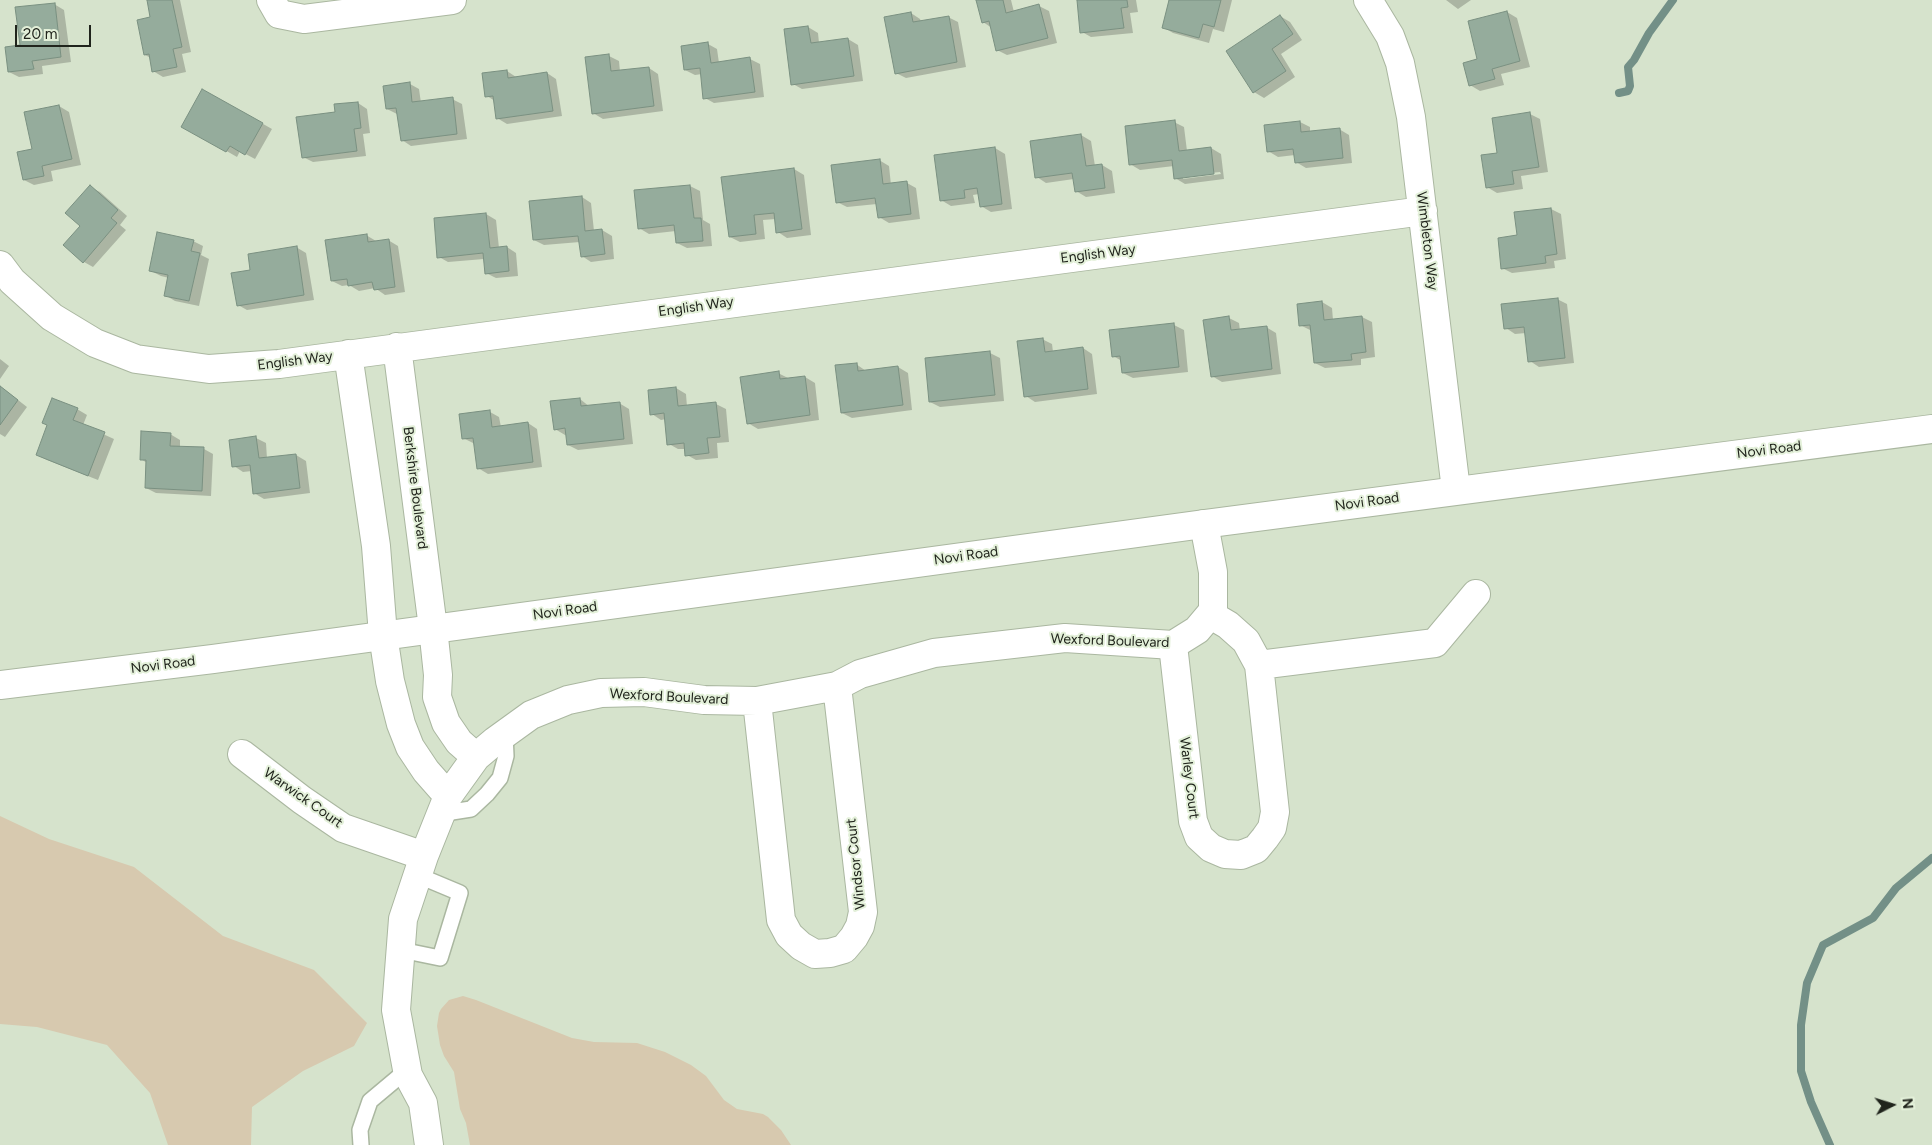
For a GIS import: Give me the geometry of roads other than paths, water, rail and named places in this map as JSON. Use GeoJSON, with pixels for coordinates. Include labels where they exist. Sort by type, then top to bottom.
{"type":"FeatureCollection","features":[{"type":"Feature","properties":{"kind":"street"},"geometry":{"type":"LineString","coordinates":[[271,0],[279,14],[304,19],[452,0]]}},
{"type":"Feature","properties":{"kind":"street","name":"Wimbleton Way"},"geometry":{"type":"LineString","coordinates":[[1368,0],[1390,36],[1400,63],[1411,116],[1456,490]]}},
{"type":"Feature","properties":{"kind":"street","name":"English Way"},"geometry":{"type":"LineString","coordinates":[[0,265],[12,281],[52,317],[95,343],[136,359],[208,369],[279,364],[1423,211]]}},
{"type":"Feature","properties":{"kind":"street","name":"Berkshire Boulevard"},"geometry":{"type":"LineString","coordinates":[[397,347],[433,628],[438,675],[437,697],[446,723],[459,742],[476,757]]}},
{"type":"Feature","properties":{"kind":"street"},"geometry":{"type":"LineString","coordinates":[[348,354],[376,546],[383,635],[390,681],[401,724],[410,747],[426,770],[444,805]]}},
{"type":"Feature","properties":{"kind":"street","name":"Novi Road"},"geometry":{"type":"LineString","coordinates":[[0,685],[213,659],[1456,490],[1932,429]]}},
{"type":"Feature","properties":{"kind":"street"},"geometry":{"type":"LineString","coordinates":[[1204,524],[1213,572],[1214,598],[1211,615],[1228,625],[1246,641],[1259,665],[1434,643],[1476,594]]}},
{"type":"Feature","properties":{"kind":"street","name":"Wexford Boulevard"},"geometry":{"type":"LineString","coordinates":[[429,1145],[423,1103],[408,1075],[396,1010],[403,919],[420,865],[444,805],[476,757],[531,715],[568,700],[601,693],[644,692],[704,700],[757,701],[837,686],[860,674],[934,653],[1030,641],[1065,638],[1174,645],[1197,630],[1211,615]]}},
{"type":"Feature","properties":{"kind":"street","name":"Warley Court"},"geometry":{"type":"LineString","coordinates":[[1174,645],[1193,821],[1199,837],[1211,848],[1225,854],[1241,855],[1256,849],[1272,828],[1275,812],[1259,665]]}},
{"type":"Feature","properties":{"kind":"street","name":"Windsor Court"},"geometry":{"type":"LineString","coordinates":[[757,701],[781,920],[789,936],[801,946],[815,954],[830,953],[844,949],[854,937],[860,926],[862,912],[837,686]]}},
{"type":"Feature","properties":{"kind":"street","name":"Warwick Court"},"geometry":{"type":"LineString","coordinates":[[242,754],[302,800],[343,828],[420,865]]}},
{"type":"Feature","properties":{"kind":"lane"},"geometry":{"type":"LineString","coordinates":[[444,805],[471,809],[487,794],[500,778],[506,756],[505,734]]}},
{"type":"Feature","properties":{"kind":"lane"},"geometry":{"type":"LineString","coordinates":[[401,950],[440,958],[460,893],[420,865]]}},
{"type":"Feature","properties":{"kind":"lane"},"geometry":{"type":"LineString","coordinates":[[361,1145],[360,1130],[370,1101],[407,1070]]}},
{"type":"Feature","properties":{"kind":"waterway"},"geometry":{"type":"LineString","coordinates":[[1619,93],[1628,91],[1630,86],[1628,67],[1649,33],[1673,0]]}},
{"type":"Feature","properties":{"kind":"waterway"},"geometry":{"type":"LineString","coordinates":[[1830,1145],[1811,1102],[1801,1071],[1801,1025],[1807,983],[1823,945],[1873,918],[1896,888],[1932,858]]}}]}
